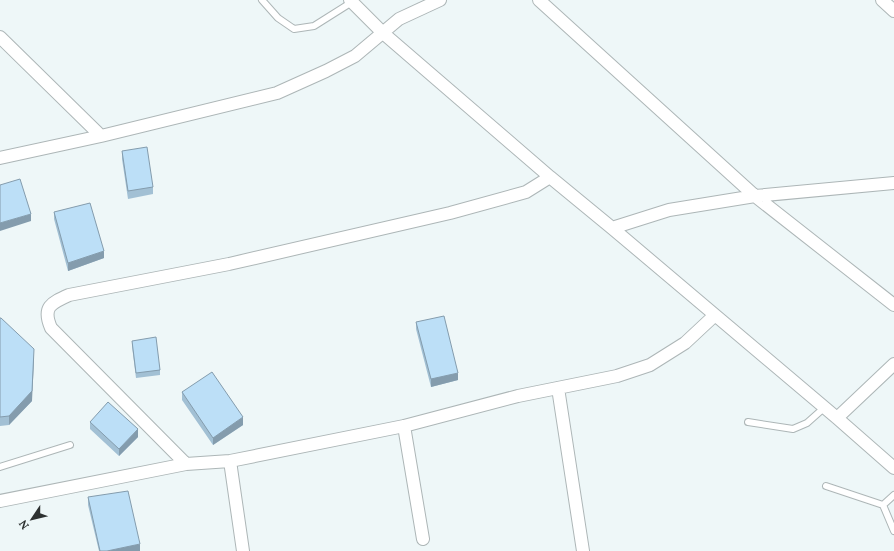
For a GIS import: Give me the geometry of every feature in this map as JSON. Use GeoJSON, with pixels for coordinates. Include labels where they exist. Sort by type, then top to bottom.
{"type":"FeatureCollection","features":[{"type":"Feature","properties":{"kind":"street"},"geometry":{"type":"LineString","coordinates":[[0,158],[101,136],[277,93],[355,56],[399,19],[440,0]]}},
{"type":"Feature","properties":{"kind":"street"},"geometry":{"type":"LineString","coordinates":[[539,0],[755,196],[894,305]]}},
{"type":"Feature","properties":{"kind":"street"},"geometry":{"type":"LineString","coordinates":[[882,0],[894,11]]}},
{"type":"Feature","properties":{"kind":"street"},"geometry":{"type":"LineString","coordinates":[[351,1],[383,33],[550,177],[825,407],[894,468]]}},
{"type":"Feature","properties":{"kind":"street"},"geometry":{"type":"LineString","coordinates":[[0,37],[101,136]]}},
{"type":"Feature","properties":{"kind":"street"},"geometry":{"type":"LineString","coordinates":[[186,464],[51,328],[47,319],[47,311],[53,302],[70,295],[229,264],[450,213],[526,192],[550,177]]}},
{"type":"Feature","properties":{"kind":"street"},"geometry":{"type":"LineString","coordinates":[[612,228],[669,210],[755,196],[894,183]]}},
{"type":"Feature","properties":{"kind":"street"},"geometry":{"type":"LineString","coordinates":[[0,500],[186,464],[230,461],[404,426],[518,396],[617,376],[650,365],[685,343],[715,314]]}},
{"type":"Feature","properties":{"kind":"street"},"geometry":{"type":"LineString","coordinates":[[837,418],[894,364]]}},
{"type":"Feature","properties":{"kind":"street"},"geometry":{"type":"LineString","coordinates":[[558,388],[583,551]]}},
{"type":"Feature","properties":{"kind":"street"},"geometry":{"type":"LineString","coordinates":[[404,426],[423,539]]}},
{"type":"Feature","properties":{"kind":"street"},"geometry":{"type":"LineString","coordinates":[[230,461],[243,551]]}},
{"type":"Feature","properties":{"kind":"lane"},"geometry":{"type":"LineString","coordinates":[[262,0],[278,18],[294,29],[314,26],[351,1]]}},
{"type":"Feature","properties":{"kind":"lane"},"geometry":{"type":"LineString","coordinates":[[748,422],[793,429],[806,423],[825,407]]}},
{"type":"Feature","properties":{"kind":"lane"},"geometry":{"type":"LineString","coordinates":[[0,466],[70,445]]}},
{"type":"Feature","properties":{"kind":"lane"},"geometry":{"type":"LineString","coordinates":[[826,486],[883,505],[894,531]]}},
{"type":"Feature","properties":{"kind":"lane"},"geometry":{"type":"LineString","coordinates":[[883,505],[894,494]]}},
{"type":"Feature","properties":{"kind":"building"},"geometry":{"type":"Polygon","coordinates":[[[147,147],[153,187],[128,191],[122,151],[147,147]]]}},
{"type":"Feature","properties":{"kind":"building"},"geometry":{"type":"Polygon","coordinates":[[[20,179],[31,214],[0,223],[0,185],[20,179]]]}},
{"type":"Feature","properties":{"kind":"building"},"geometry":{"type":"Polygon","coordinates":[[[90,203],[104,251],[68,263],[54,212],[90,203]]]}},
{"type":"Feature","properties":{"kind":"building"},"geometry":{"type":"Polygon","coordinates":[[[444,316],[458,373],[431,379],[416,322],[444,316]]]}},
{"type":"Feature","properties":{"kind":"building"},"geometry":{"type":"Polygon","coordinates":[[[0,318],[34,349],[32,391],[9,416],[0,417],[0,318]]]}},
{"type":"Feature","properties":{"kind":"building"},"geometry":{"type":"Polygon","coordinates":[[[156,337],[160,370],[136,373],[132,341],[156,337]]]}},
{"type":"Feature","properties":{"kind":"building"},"geometry":{"type":"Polygon","coordinates":[[[212,372],[243,417],[213,438],[182,392],[212,372]]]}},
{"type":"Feature","properties":{"kind":"building"},"geometry":{"type":"Polygon","coordinates":[[[108,402],[138,429],[119,449],[90,422],[108,402]]]}},
{"type":"Feature","properties":{"kind":"building"},"geometry":{"type":"Polygon","coordinates":[[[128,491],[140,544],[107,551],[100,551],[88,497],[128,491]]]}}]}
